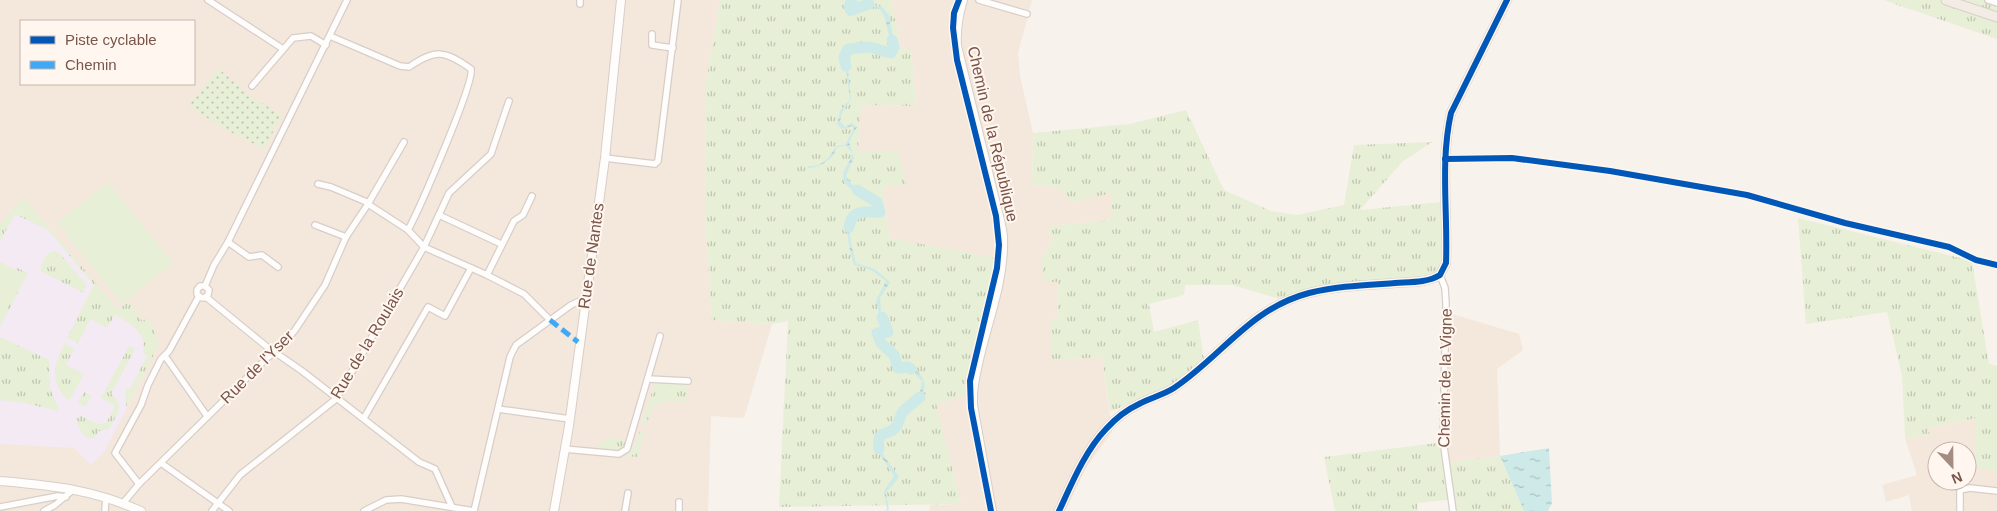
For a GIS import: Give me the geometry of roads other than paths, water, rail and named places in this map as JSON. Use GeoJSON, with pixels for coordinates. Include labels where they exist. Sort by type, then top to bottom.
{"type":"FeatureCollection","features":[{"type":"Feature","properties":{"kind":"main road"},"geometry":{"type":"LineString","coordinates":[[1946,0],[1997,17]]}},
{"type":"Feature","properties":{"kind":"street"},"geometry":{"type":"LineString","coordinates":[[208,0],[283,49]]}},
{"type":"Feature","properties":{"kind":"street"},"geometry":{"type":"LineString","coordinates":[[205,286],[347,0]]}},
{"type":"Feature","properties":{"kind":"street","name":"Rue de Nantes"},"geometry":{"type":"LineString","coordinates":[[554,511],[570,419],[605,158],[621,0]]}},
{"type":"Feature","properties":{"kind":"street"},"geometry":{"type":"LineString","coordinates":[[605,158],[655,164],[658,160],[678,0]]}},
{"type":"Feature","properties":{"kind":"street","name":"Chemin de la République"},"geometry":{"type":"LineString","coordinates":[[963,0],[957,23],[957,46],[1003,238],[1002,259],[996,294],[973,393],[973,405],[992,511]]}},
{"type":"Feature","properties":{"kind":"street"},"geometry":{"type":"LineString","coordinates":[[979,0],[1027,14]]}},
{"type":"Feature","properties":{"kind":"street"},"geometry":{"type":"LineString","coordinates":[[1059,511],[1088,454],[1105,430],[1123,413],[1171,390],[1188,378],[1244,327],[1268,310],[1290,299],[1311,293],[1348,287],[1425,280],[1440,275],[1446,263],[1444,159],[1446,132],[1451,112],[1507,0]]}},
{"type":"Feature","properties":{"kind":"street"},"geometry":{"type":"LineString","coordinates":[[1988,0],[1997,3]]}},
{"type":"Feature","properties":{"kind":"street"},"geometry":{"type":"LineString","coordinates":[[652,34],[652,45],[673,48]]}},
{"type":"Feature","properties":{"kind":"street"},"geometry":{"type":"LineString","coordinates":[[252,86],[293,38],[311,36],[326,45]]}},
{"type":"Feature","properties":{"kind":"street"},"geometry":{"type":"LineString","coordinates":[[330,36],[400,66],[409,67],[426,56],[441,53],[471,68],[472,72],[466,93],[442,154],[408,230]]}},
{"type":"Feature","properties":{"kind":"street","name":"Rue de la Roulais"},"geometry":{"type":"LineString","coordinates":[[212,511],[240,475],[336,398],[424,247],[449,193],[491,154],[509,102]]}},
{"type":"Feature","properties":{"kind":"street","name":"Rue de l'Yser"},"geometry":{"type":"LineString","coordinates":[[124,502],[139,484],[275,352],[295,330],[325,285],[346,237],[368,204],[404,142]]}},
{"type":"Feature","properties":{"kind":"street"},"geometry":{"type":"LineString","coordinates":[[1444,159],[1512,158],[1747,195],[1846,223],[1948,247],[1976,260],[1997,265]]}},
{"type":"Feature","properties":{"kind":"street"},"geometry":{"type":"LineString","coordinates":[[318,184],[331,187],[368,204],[408,230],[424,247],[524,294],[550,320]]}},
{"type":"Feature","properties":{"kind":"street"},"geometry":{"type":"LineString","coordinates":[[487,275],[514,221],[523,215],[532,196]]}},
{"type":"Feature","properties":{"kind":"street"},"geometry":{"type":"LineString","coordinates":[[439,215],[501,244]]}},
{"type":"Feature","properties":{"kind":"street"},"geometry":{"type":"LineString","coordinates":[[314,225],[346,237]]}},
{"type":"Feature","properties":{"kind":"street"},"geometry":{"type":"LineString","coordinates":[[228,242],[249,257],[262,256],[278,267]]}},
{"type":"Feature","properties":{"kind":"street"},"geometry":{"type":"LineString","coordinates":[[364,418],[428,307],[445,316],[471,268]]}},
{"type":"Feature","properties":{"kind":"street","name":"Chemin de la Vigne"},"geometry":{"type":"LineString","coordinates":[[1440,275],[1445,288],[1446,304],[1442,440],[1453,511]]}},
{"type":"Feature","properties":{"kind":"street"},"geometry":{"type":"LineString","coordinates":[[139,484],[116,453],[141,405],[148,385],[199,296],[197,290],[200,286],[205,286]]}},
{"type":"Feature","properties":{"kind":"street"},"geometry":{"type":"LineString","coordinates":[[205,286],[209,292],[206,297]]}},
{"type":"Feature","properties":{"kind":"street"},"geometry":{"type":"LineString","coordinates":[[199,296],[206,297],[419,462],[435,469],[452,507]]}},
{"type":"Feature","properties":{"kind":"street"},"geometry":{"type":"LineString","coordinates":[[364,511],[386,500],[401,499],[474,511],[510,357],[516,345],[571,305],[586,298]]}},
{"type":"Feature","properties":{"kind":"street"},"geometry":{"type":"LineString","coordinates":[[564,449],[619,454],[627,449],[660,336]]}},
{"type":"Feature","properties":{"kind":"street","name":"Rue de l'Yser"},"geometry":{"type":"LineString","coordinates":[[165,356],[208,416]]}},
{"type":"Feature","properties":{"kind":"street"},"geometry":{"type":"LineString","coordinates":[[648,379],[688,381]]}},
{"type":"Feature","properties":{"kind":"street"},"geometry":{"type":"LineString","coordinates":[[498,409],[570,419]]}},
{"type":"Feature","properties":{"kind":"street"},"geometry":{"type":"LineString","coordinates":[[162,463],[229,511]]}},
{"type":"Feature","properties":{"kind":"street"},"geometry":{"type":"LineString","coordinates":[[0,481],[74,489],[106,496],[124,502],[141,511]]}},
{"type":"Feature","properties":{"kind":"street"},"geometry":{"type":"LineString","coordinates":[[1960,511],[1960,490],[1970,488],[1997,491]]}},
{"type":"Feature","properties":{"kind":"street"},"geometry":{"type":"LineString","coordinates":[[44,511],[66,497],[74,489]]}},
{"type":"Feature","properties":{"kind":"street"},"geometry":{"type":"LineString","coordinates":[[625,511],[628,493]]}},
{"type":"Feature","properties":{"kind":"street"},"geometry":{"type":"LineString","coordinates":[[0,507],[58,496],[66,497]]}},
{"type":"Feature","properties":{"kind":"street"},"geometry":{"type":"LineString","coordinates":[[105,511],[106,496]]}},
{"type":"Feature","properties":{"kind":"street"},"geometry":{"type":"LineString","coordinates":[[679,502],[679,511]]}},
{"type":"Feature","properties":{"kind":"water"},"geometry":{"type":"Polygon","coordinates":[[[848,0],[852,0],[850,6],[853,11],[871,3],[882,7],[889,15],[895,45],[894,50],[890,53],[873,46],[850,48],[846,52],[851,99],[842,113],[840,121],[845,127],[852,123],[857,127],[849,142],[854,158],[846,175],[854,186],[875,198],[882,211],[858,211],[851,222],[851,243],[856,263],[875,269],[890,282],[880,298],[881,312],[890,331],[878,331],[881,338],[896,353],[899,367],[910,366],[923,378],[925,386],[922,396],[905,410],[896,428],[884,432],[879,441],[882,453],[899,477],[886,493],[889,510],[885,511],[887,509],[884,491],[894,476],[879,453],[876,440],[884,428],[895,426],[903,407],[920,392],[922,381],[908,367],[899,369],[894,353],[884,348],[873,330],[887,327],[879,315],[876,300],[886,281],[871,270],[854,265],[852,260],[847,228],[850,214],[853,210],[859,208],[877,208],[875,199],[853,190],[845,182],[843,177],[844,171],[852,153],[846,146],[837,147],[832,157],[826,162],[819,166],[808,168],[808,166],[822,163],[836,146],[845,145],[854,128],[852,126],[842,129],[837,124],[840,111],[850,99],[843,51],[847,46],[864,44],[878,45],[889,50],[892,48],[883,13],[873,6],[867,5],[856,15],[849,16],[845,12],[848,0]]]}},
{"type":"Feature","properties":{"kind":"water"},"geometry":{"type":"Polygon","coordinates":[[[1549,448],[1552,503],[1548,511],[1524,511],[1500,456],[1549,448]]]}},
{"type":"Feature","properties":{"kind":"waterway"},"geometry":{"type":"LineString","coordinates":[[852,0],[849,7],[851,10],[869,4]]}},
{"type":"Feature","properties":{"kind":"waterway"},"geometry":{"type":"LineString","coordinates":[[846,66],[844,57],[848,49],[869,47],[891,53],[894,47],[892,40]]}},
{"type":"Feature","properties":{"kind":"waterway"},"geometry":{"type":"LineString","coordinates":[[849,227],[856,214],[880,212],[877,202],[857,190]]}},
{"type":"Feature","properties":{"kind":"waterway"},"geometry":{"type":"LineString","coordinates":[[882,317],[888,332],[877,333],[881,343],[894,355],[898,368],[908,367],[911,369]]}},
{"type":"Feature","properties":{"kind":"waterway"},"geometry":{"type":"LineString","coordinates":[[879,449],[879,438],[881,435],[893,430],[906,408],[920,397]]}}]}
